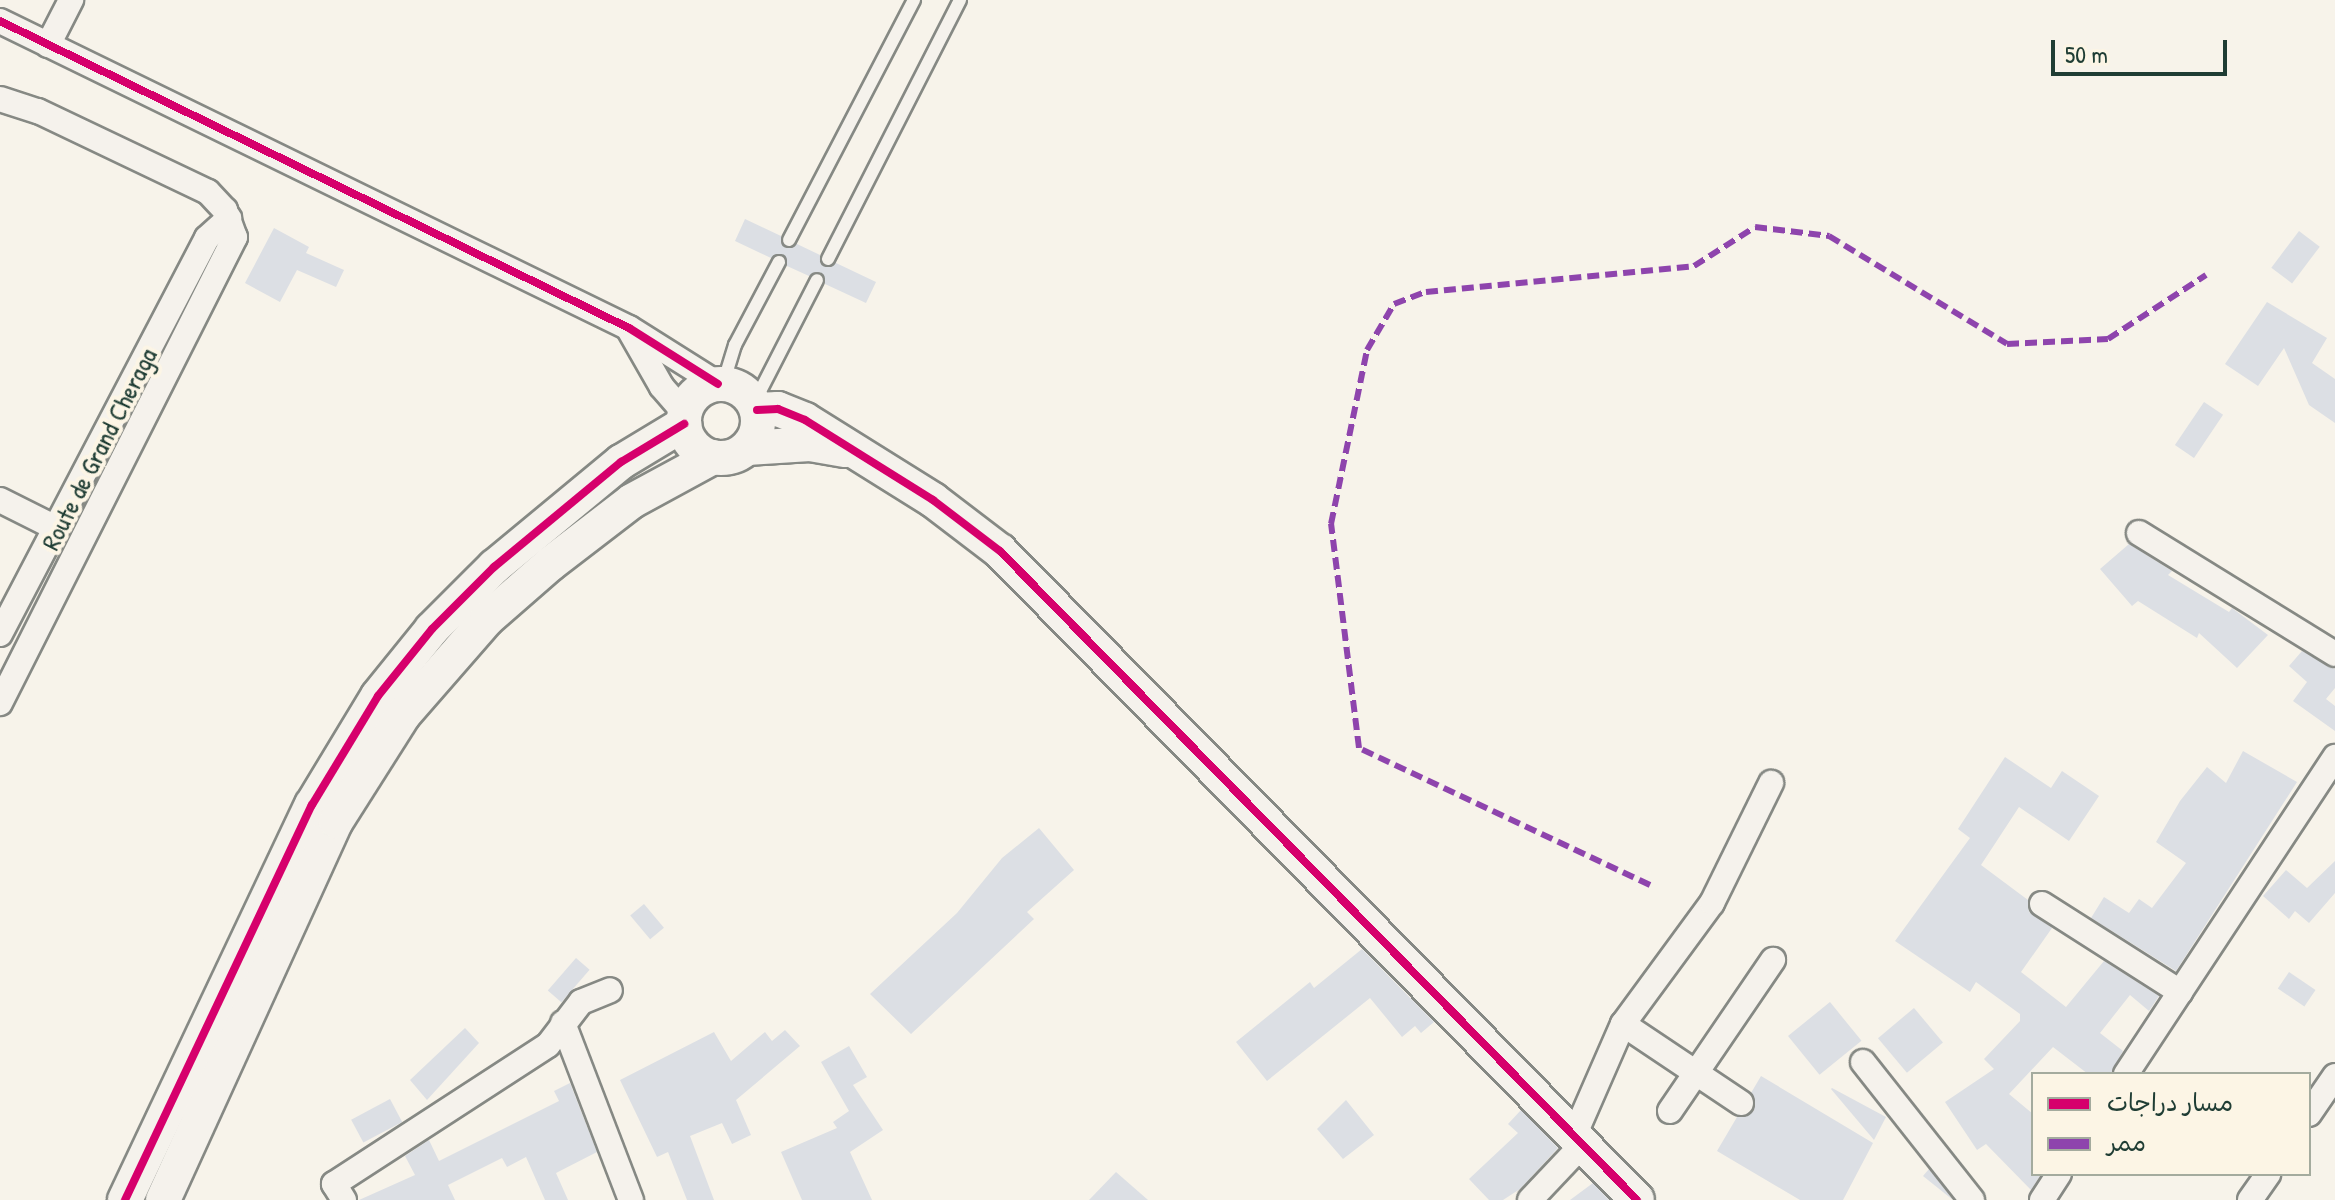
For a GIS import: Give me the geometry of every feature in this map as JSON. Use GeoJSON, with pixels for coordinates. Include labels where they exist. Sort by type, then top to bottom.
{"type":"FeatureCollection","features":[{"type":"Feature","properties":{"kind":"street"},"geometry":{"type":"LineString","coordinates":[[48,45],[71,0]]}},
{"type":"Feature","properties":{"kind":"street"},"geometry":{"type":"LineString","coordinates":[[0,21],[629,328],[721,384],[745,392],[755,406],[758,427],[747,448],[737,455],[713,457],[632,501],[550,564],[487,619],[404,714],[336,821],[163,1200]]}},
{"type":"Feature","properties":{"kind":"street"},"geometry":{"type":"LineString","coordinates":[[0,634],[207,238],[229,218],[208,192],[1,100]]}},
{"type":"Feature","properties":{"kind":"street","name":"Route de Grand Cheraga"},"geometry":{"type":"LineString","coordinates":[[0,703],[233,244],[229,218]]}},
{"type":"Feature","properties":{"kind":"street"},"geometry":{"type":"LineString","coordinates":[[629,328],[684,418],[697,449],[713,457]]}},
{"type":"Feature","properties":{"kind":"street"},"geometry":{"type":"LineString","coordinates":[[125,1200],[312,805],[378,696],[432,629],[494,567],[621,462],[684,418],[697,393],[721,384]]}},
{"type":"Feature","properties":{"kind":"street"},"geometry":{"type":"LineString","coordinates":[[755,406],[799,416],[933,500],[1000,551],[1637,1200]]}},
{"type":"Feature","properties":{"kind":"street"},"geometry":{"type":"LineString","coordinates":[[747,448],[810,444],[852,451]]}},
{"type":"Feature","properties":{"kind":"street"},"geometry":{"type":"LineString","coordinates":[[0,500],[56,528]]}},
{"type":"Feature","properties":{"kind":"street"},"geometry":{"type":"LineString","coordinates":[[2139,533],[2335,654]]}},
{"type":"Feature","properties":{"kind":"street"},"geometry":{"type":"LineString","coordinates":[[2127,1072],[2335,757]]}},
{"type":"Feature","properties":{"kind":"street"},"geometry":{"type":"LineString","coordinates":[[1530,1200],[1578,1141],[1623,1024],[1712,903],[1771,783]]}},
{"type":"Feature","properties":{"kind":"street"},"geometry":{"type":"LineString","coordinates":[[2042,904],[2180,992]]}},
{"type":"Feature","properties":{"kind":"street"},"geometry":{"type":"LineString","coordinates":[[1670,1111],[1694,1071],[1773,960]]}},
{"type":"Feature","properties":{"kind":"street"},"geometry":{"type":"LineString","coordinates":[[344,1200],[334,1184],[548,1045],[581,1002],[610,990]]}},
{"type":"Feature","properties":{"kind":"street"},"geometry":{"type":"LineString","coordinates":[[563,1023],[631,1200]]}},
{"type":"Feature","properties":{"kind":"street"},"geometry":{"type":"LineString","coordinates":[[1623,1024],[1741,1103]]}},
{"type":"Feature","properties":{"kind":"street"},"geometry":{"type":"LineString","coordinates":[[1863,1062],[1972,1200]]}},
{"type":"Feature","properties":{"kind":"street"},"geometry":{"type":"LineString","coordinates":[[2311,1111],[2335,1076]]}},
{"type":"Feature","properties":{"kind":"street"},"geometry":{"type":"LineString","coordinates":[[2042,1200],[2058,1176]]}},
{"type":"Feature","properties":{"kind":"street"},"geometry":{"type":"LineString","coordinates":[[2250,1200],[2267,1176]]}},
{"type":"Feature","properties":{"kind":"lane"},"geometry":{"type":"LineString","coordinates":[[789,240],[914,0]]}},
{"type":"Feature","properties":{"kind":"lane"},"geometry":{"type":"LineString","coordinates":[[828,259],[960,0]]}},
{"type":"Feature","properties":{"kind":"lane"},"geometry":{"type":"LineString","coordinates":[[721,384],[735,345],[779,262]]}},
{"type":"Feature","properties":{"kind":"lane"},"geometry":{"type":"LineString","coordinates":[[755,406],[817,280]]}},
{"type":"Feature","properties":{"kind":"building"},"geometry":{"type":"Polygon","coordinates":[[[745,219],[781,236],[786,248],[797,244],[820,255],[825,267],[836,263],[876,282],[866,303],[825,284],[820,272],[809,276],[787,266],[782,254],[771,258],[735,241],[745,219]]]}},
{"type":"Feature","properties":{"kind":"building"},"geometry":{"type":"Polygon","coordinates":[[[274,228],[309,247],[306,253],[344,270],[336,287],[297,270],[280,302],[245,283],[274,228]]]}},
{"type":"Feature","properties":{"kind":"building"},"geometry":{"type":"Polygon","coordinates":[[[2299,231],[2320,247],[2292,283],[2271,268],[2299,231]]]}},
{"type":"Feature","properties":{"kind":"building"},"geometry":{"type":"Polygon","coordinates":[[[2267,302],[2327,338],[2312,363],[2335,379],[2335,423],[2309,405],[2284,348],[2258,386],[2225,364],[2267,302]]]}},
{"type":"Feature","properties":{"kind":"building"},"geometry":{"type":"Polygon","coordinates":[[[2204,402],[2223,415],[2194,458],[2175,445],[2204,402]]]}},
{"type":"Feature","properties":{"kind":"building"},"geometry":{"type":"Polygon","coordinates":[[[2129,544],[2172,571],[2168,575],[2229,612],[2232,608],[2268,635],[2237,668],[2199,633],[2197,638],[2138,601],[2132,606],[2100,569],[2129,544]]]}},
{"type":"Feature","properties":{"kind":"building"},"geometry":{"type":"Polygon","coordinates":[[[2302,651],[2335,669],[2335,688],[2326,699],[2335,706],[2335,731],[2293,701],[2307,682],[2289,666],[2302,651]]]}},
{"type":"Feature","properties":{"kind":"building"},"geometry":{"type":"Polygon","coordinates":[[[2243,751],[2297,782],[2176,971],[2091,918],[2104,897],[2129,913],[2139,899],[2152,908],[2186,863],[2156,842],[2180,801],[2207,767],[2226,783],[2243,751]]]}},
{"type":"Feature","properties":{"kind":"building"},"geometry":{"type":"Polygon","coordinates":[[[2005,757],[2051,788],[2062,771],[2099,796],[2069,841],[2019,807],[1981,865],[2028,900],[2029,912],[2052,928],[2021,972],[2066,1007],[2104,961],[2159,996],[2149,1011],[2130,995],[2100,1033],[2123,1051],[2112,1072],[2085,1072],[2053,1047],[2009,1094],[2031,1112],[2031,1176],[2040,1176],[2031,1190],[1986,1144],[1977,1150],[1945,1102],[1994,1069],[1984,1059],[2020,1021],[2020,1014],[1976,982],[1970,992],[1895,941],[1970,838],[1958,829],[2005,757]]]}},
{"type":"Feature","properties":{"kind":"building"},"geometry":{"type":"Polygon","coordinates":[[[1039,828],[1074,870],[1027,912],[1034,919],[911,1034],[870,994],[957,913],[1002,858],[1039,828]]]}},
{"type":"Feature","properties":{"kind":"building"},"geometry":{"type":"Polygon","coordinates":[[[2335,861],[2335,893],[2309,923],[2295,911],[2289,919],[2263,896],[2286,870],[2307,888],[2335,861]]]}},
{"type":"Feature","properties":{"kind":"building"},"geometry":{"type":"Polygon","coordinates":[[[644,904],[664,928],[650,939],[630,916],[644,904]]]}},
{"type":"Feature","properties":{"kind":"building"},"geometry":{"type":"Polygon","coordinates":[[[1362,949],[1434,1022],[1421,1033],[1415,1026],[1402,1037],[1370,998],[1267,1081],[1236,1042],[1310,982],[1314,988],[1362,949]]]}},
{"type":"Feature","properties":{"kind":"building"},"geometry":{"type":"Polygon","coordinates":[[[576,958],[590,970],[561,1002],[548,990],[576,958]]]}},
{"type":"Feature","properties":{"kind":"building"},"geometry":{"type":"Polygon","coordinates":[[[2289,972],[2316,990],[2304,1006],[2278,989],[2289,972]]]}},
{"type":"Feature","properties":{"kind":"building"},"geometry":{"type":"Polygon","coordinates":[[[1830,1002],[1861,1041],[1820,1075],[1788,1036],[1830,1002]]]}},
{"type":"Feature","properties":{"kind":"building"},"geometry":{"type":"Polygon","coordinates":[[[1914,1008],[1943,1042],[1907,1073],[1878,1038],[1914,1008]]]}},
{"type":"Feature","properties":{"kind":"building"},"geometry":{"type":"Polygon","coordinates":[[[465,1028],[479,1043],[427,1100],[410,1080],[465,1028]]]}},
{"type":"Feature","properties":{"kind":"building"},"geometry":{"type":"Polygon","coordinates":[[[785,1030],[800,1046],[736,1100],[751,1135],[732,1144],[722,1123],[690,1136],[714,1200],[687,1200],[668,1152],[657,1157],[620,1080],[714,1032],[731,1061],[765,1032],[772,1041],[785,1030]]]}},
{"type":"Feature","properties":{"kind":"building"},"geometry":{"type":"Polygon","coordinates":[[[849,1046],[867,1077],[853,1085],[883,1130],[850,1152],[872,1200],[802,1200],[781,1152],[837,1128],[833,1122],[849,1111],[821,1062],[849,1046]]]}},
{"type":"Feature","properties":{"kind":"building"},"geometry":{"type":"Polygon","coordinates":[[[1761,1076],[1873,1143],[1843,1200],[1800,1200],[1717,1151],[1737,1117],[1754,1111],[1751,1093],[1761,1076]]]}},
{"type":"Feature","properties":{"kind":"building"},"geometry":{"type":"Polygon","coordinates":[[[570,1083],[597,1152],[556,1173],[568,1200],[545,1200],[526,1157],[507,1167],[502,1158],[448,1185],[455,1200],[359,1200],[415,1175],[405,1156],[429,1140],[439,1161],[559,1101],[554,1091],[570,1083]]]}},
{"type":"Feature","properties":{"kind":"building"},"geometry":{"type":"Polygon","coordinates":[[[1831,1089],[1886,1117],[1874,1140],[1831,1089]]]}},
{"type":"Feature","properties":{"kind":"building"},"geometry":{"type":"Polygon","coordinates":[[[390,1099],[402,1122],[363,1143],[351,1120],[390,1099]]]}},
{"type":"Feature","properties":{"kind":"building"},"geometry":{"type":"Polygon","coordinates":[[[1346,1100],[1374,1135],[1343,1159],[1317,1129],[1346,1100]]]}},
{"type":"Feature","properties":{"kind":"building"},"geometry":{"type":"Polygon","coordinates":[[[1521,1110],[1558,1148],[1520,1189],[1503,1200],[1489,1200],[1469,1179],[1518,1133],[1508,1124],[1521,1110]]]}},
{"type":"Feature","properties":{"kind":"building"},"geometry":{"type":"Polygon","coordinates":[[[1929,1169],[1953,1200],[1923,1176],[1929,1169]]]}},
{"type":"Feature","properties":{"kind":"building"},"geometry":{"type":"Polygon","coordinates":[[[1116,1172],[1148,1200],[1089,1200],[1116,1172]]]}},
{"type":"Feature","properties":{"kind":"building"},"geometry":{"type":"Polygon","coordinates":[[[1593,1183],[1609,1200],[1570,1200],[1593,1183]]]}},
{"type":"Feature","properties":{"kind":"marked path"},"geometry":{"type":"LineString","coordinates":[[1650,885],[1359,748],[1331,524],[1367,350],[1394,304],[1426,292],[1694,266],[1755,227],[1829,236],[2007,344],[2108,339],[2206,275]]}},
{"type":"Feature","properties":{"kind":"cycle path"},"geometry":{"type":"LineString","coordinates":[[0,21],[629,328],[718,384]]}},
{"type":"Feature","properties":{"kind":"cycle path"},"geometry":{"type":"LineString","coordinates":[[757,410],[778,409],[805,420],[933,500],[1000,551],[1637,1200]]}},
{"type":"Feature","properties":{"kind":"cycle path"},"geometry":{"type":"LineString","coordinates":[[125,1200],[312,805],[378,696],[432,629],[494,567],[621,462],[684,424]]}}]}
